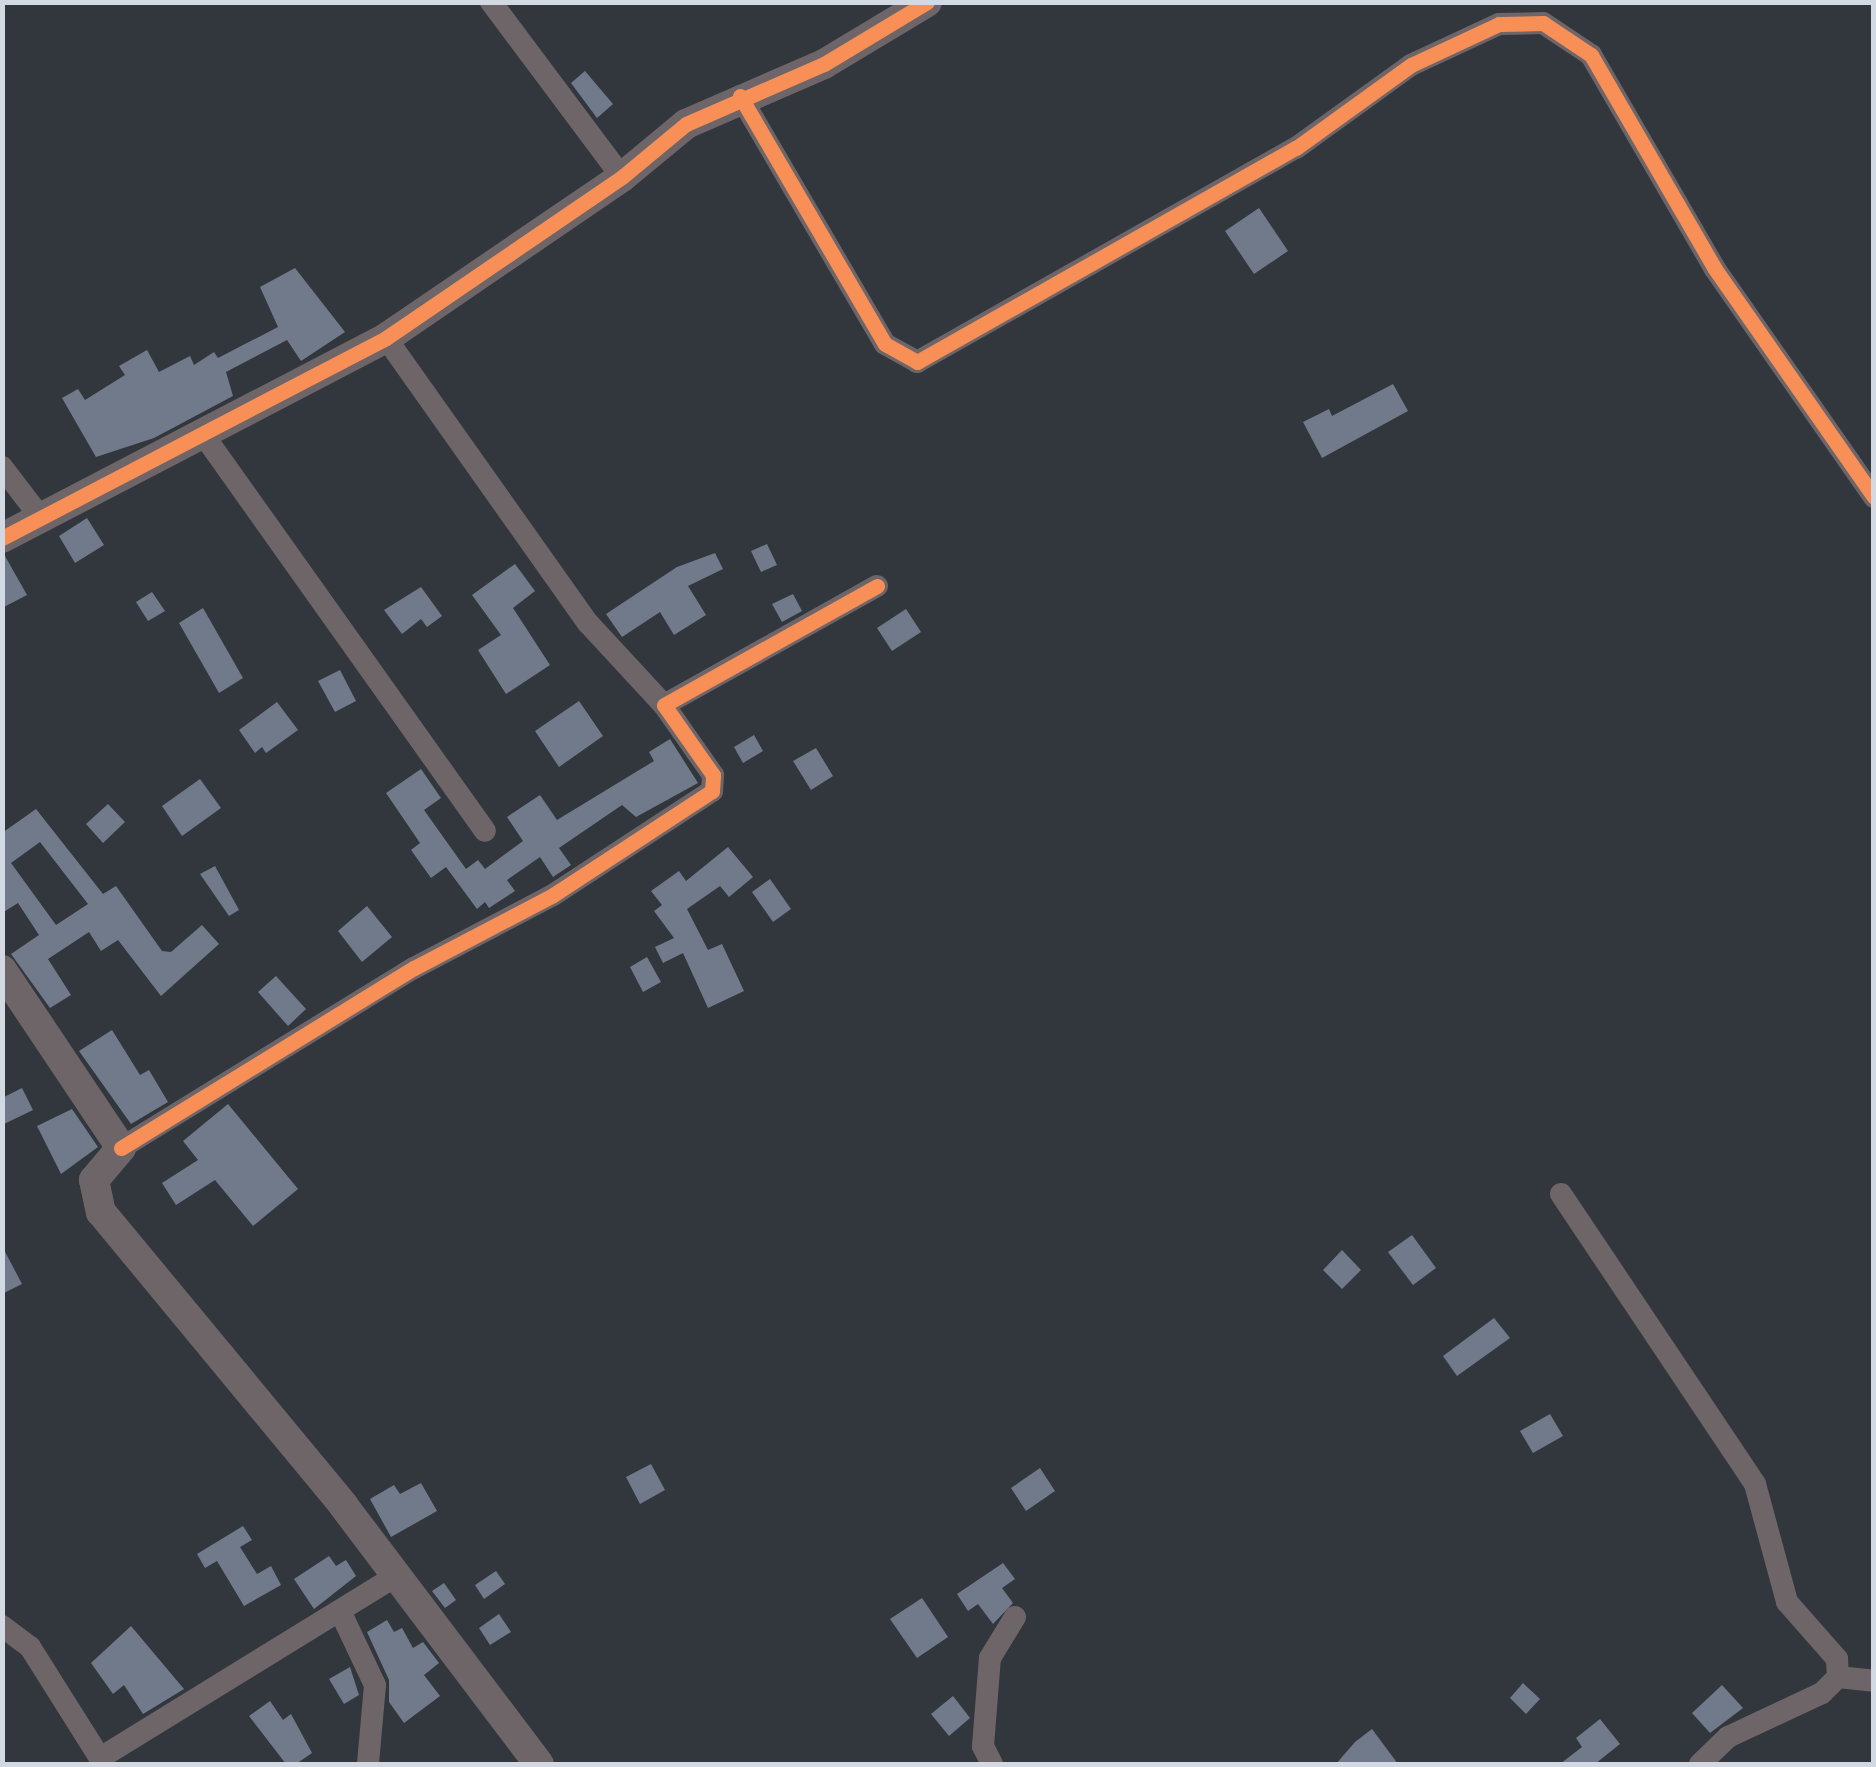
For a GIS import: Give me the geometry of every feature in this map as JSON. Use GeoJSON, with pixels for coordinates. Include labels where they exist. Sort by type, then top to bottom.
{"type":"FeatureCollection","features":[{"type":"Feature","properties":{"kind":"street"},"geometry":{"type":"LineString","coordinates":[[491,2],[622,177]]}},
{"type":"Feature","properties":{"kind":"street"},"geometry":{"type":"LineString","coordinates":[[2,538],[205,436],[386,338],[622,177],[671,135],[740,96],[824,64],[927,2]]}},
{"type":"Feature","properties":{"kind":"street"},"geometry":{"type":"LineString","coordinates":[[740,96],[885,344],[918,362],[1296,148],[1411,65],[1499,24],[1543,23],[1591,55],[1714,269],[1874,497]]}},
{"type":"Feature","properties":{"kind":"street"},"geometry":{"type":"LineString","coordinates":[[386,338],[588,623],[664,706],[713,775],[712,792],[553,895],[414,968],[121,1148],[94,1180],[101,1212],[396,1576],[539,1764]]}},
{"type":"Feature","properties":{"kind":"street"},"geometry":{"type":"LineString","coordinates":[[205,436],[485,831]]}},
{"type":"Feature","properties":{"kind":"street"},"geometry":{"type":"LineString","coordinates":[[2,467],[41,518]]}},
{"type":"Feature","properties":{"kind":"street"},"geometry":{"type":"LineString","coordinates":[[664,706],[877,586]]}},
{"type":"Feature","properties":{"kind":"street"},"geometry":{"type":"LineString","coordinates":[[2,970],[121,1148]]}},
{"type":"Feature","properties":{"kind":"street"},"geometry":{"type":"LineString","coordinates":[[1562,1194],[1755,1484],[1787,1602],[1837,1659],[1838,1677],[1822,1693],[1728,1737],[1700,1764]]}},
{"type":"Feature","properties":{"kind":"street"},"geometry":{"type":"LineString","coordinates":[[2,1626],[30,1647],[100,1758],[396,1576]]}},
{"type":"Feature","properties":{"kind":"street"},"geometry":{"type":"LineString","coordinates":[[340,1611],[375,1686],[368,1764]]}},
{"type":"Feature","properties":{"kind":"street"},"geometry":{"type":"LineString","coordinates":[[992,1764],[982,1746],[990,1658],[1015,1617]]}},
{"type":"Feature","properties":{"kind":"street"},"geometry":{"type":"LineString","coordinates":[[1838,1677],[1874,1680]]}},
{"type":"Feature","properties":{"kind":"building"},"geometry":{"type":"Polygon","coordinates":[[[585,71],[613,104],[597,118],[571,83],[585,71]]]}},
{"type":"Feature","properties":{"kind":"building"},"geometry":{"type":"Polygon","coordinates":[[[1259,208],[1288,251],[1254,274],[1225,231],[1259,208]]]}},
{"type":"Feature","properties":{"kind":"building"},"geometry":{"type":"Polygon","coordinates":[[[295,268],[345,332],[301,361],[287,340],[226,372],[233,396],[154,438],[96,457],[62,398],[78,389],[85,400],[125,375],[119,366],[147,350],[159,372],[190,356],[194,365],[214,352],[218,358],[278,327],[260,287],[295,268]]]}},
{"type":"Feature","properties":{"kind":"building"},"geometry":{"type":"Polygon","coordinates":[[[1393,384],[1408,411],[1322,458],[1303,422],[1329,409],[1332,416],[1393,384]]]}},
{"type":"Feature","properties":{"kind":"building"},"geometry":{"type":"Polygon","coordinates":[[[87,518],[104,545],[75,563],[59,536],[87,518]]]}},
{"type":"Feature","properties":{"kind":"building"},"geometry":{"type":"Polygon","coordinates":[[[767,544],[777,565],[761,572],[751,551],[767,544]]]}},
{"type":"Feature","properties":{"kind":"building"},"geometry":{"type":"Polygon","coordinates":[[[715,553],[723,569],[688,586],[706,615],[674,635],[660,612],[622,637],[606,614],[677,567],[715,553]]]}},
{"type":"Feature","properties":{"kind":"building"},"geometry":{"type":"Polygon","coordinates":[[[5,556],[27,595],[2,608],[2,557],[5,556]]]}},
{"type":"Feature","properties":{"kind":"building"},"geometry":{"type":"Polygon","coordinates":[[[515,564],[535,591],[513,608],[550,665],[506,694],[478,650],[501,635],[472,595],[515,564]]]}},
{"type":"Feature","properties":{"kind":"building"},"geometry":{"type":"Polygon","coordinates":[[[421,587],[442,616],[427,627],[421,619],[402,634],[384,610],[421,587]]]}},
{"type":"Feature","properties":{"kind":"building"},"geometry":{"type":"Polygon","coordinates":[[[152,592],[165,611],[148,621],[136,602],[152,592]]]}},
{"type":"Feature","properties":{"kind":"building"},"geometry":{"type":"Polygon","coordinates":[[[793,594],[802,611],[782,622],[772,604],[793,594]]]}},
{"type":"Feature","properties":{"kind":"building"},"geometry":{"type":"Polygon","coordinates":[[[203,608],[243,678],[219,693],[179,623],[203,608]]]}},
{"type":"Feature","properties":{"kind":"building"},"geometry":{"type":"Polygon","coordinates":[[[906,609],[921,632],[892,651],[877,628],[906,609]]]}},
{"type":"Feature","properties":{"kind":"building"},"geometry":{"type":"Polygon","coordinates":[[[340,670],[356,701],[335,712],[318,681],[340,670]]]}},
{"type":"Feature","properties":{"kind":"building"},"geometry":{"type":"Polygon","coordinates":[[[579,701],[603,736],[559,767],[535,731],[579,701]]]}},
{"type":"Feature","properties":{"kind":"building"},"geometry":{"type":"Polygon","coordinates":[[[277,702],[298,730],[266,753],[262,747],[255,753],[239,730],[277,702]]]}},
{"type":"Feature","properties":{"kind":"building"},"geometry":{"type":"Polygon","coordinates":[[[754,735],[763,751],[743,763],[734,747],[754,735]]]}},
{"type":"Feature","properties":{"kind":"building"},"geometry":{"type":"Polygon","coordinates":[[[670,739],[698,783],[636,817],[622,805],[559,848],[571,865],[553,877],[540,857],[507,880],[515,891],[489,908],[485,902],[477,909],[446,867],[431,878],[411,850],[420,843],[386,793],[421,769],[441,798],[424,810],[466,869],[478,860],[485,869],[523,841],[507,817],[540,795],[557,820],[654,761],[649,752],[670,739]]]}},
{"type":"Feature","properties":{"kind":"building"},"geometry":{"type":"Polygon","coordinates":[[[816,748],[833,776],[811,790],[793,761],[816,748]]]}},
{"type":"Feature","properties":{"kind":"building"},"geometry":{"type":"Polygon","coordinates":[[[200,779],[221,808],[182,836],[162,806],[200,779]]]}},
{"type":"Feature","properties":{"kind":"building"},"geometry":{"type":"Polygon","coordinates":[[[108,804],[125,822],[103,843],[86,824],[108,804]]]}},
{"type":"Feature","properties":{"kind":"building"},"geometry":{"type":"Polygon","coordinates":[[[36,809],[103,894],[116,886],[162,951],[171,952],[202,925],[219,944],[161,996],[118,940],[101,951],[89,932],[48,959],[71,995],[50,1008],[11,954],[39,935],[18,903],[2,913],[2,833],[36,809]],[[40,842],[11,863],[56,925],[88,904],[40,842]]]}},
{"type":"Feature","properties":{"kind":"building"},"geometry":{"type":"Polygon","coordinates":[[[728,847],[753,877],[729,897],[720,886],[687,909],[708,950],[722,944],[744,991],[708,1008],[683,953],[663,963],[655,947],[674,938],[654,911],[662,905],[651,891],[679,871],[686,881],[728,847]]]}},
{"type":"Feature","properties":{"kind":"building"},"geometry":{"type":"Polygon","coordinates":[[[215,866],[239,910],[229,916],[200,874],[215,866]]]}},
{"type":"Feature","properties":{"kind":"building"},"geometry":{"type":"Polygon","coordinates":[[[770,879],[791,909],[773,922],[752,892],[770,879]]]}},
{"type":"Feature","properties":{"kind":"building"},"geometry":{"type":"Polygon","coordinates":[[[367,906],[392,937],[362,962],[338,931],[367,906]]]}},
{"type":"Feature","properties":{"kind":"building"},"geometry":{"type":"Polygon","coordinates":[[[647,957],[661,982],[643,992],[630,967],[647,957]]]}},
{"type":"Feature","properties":{"kind":"building"},"geometry":{"type":"Polygon","coordinates":[[[276,976],[306,1009],[288,1026],[258,992],[276,976]]]}},
{"type":"Feature","properties":{"kind":"building"},"geometry":{"type":"Polygon","coordinates":[[[112,1030],[140,1075],[149,1070],[168,1102],[131,1124],[79,1051],[112,1030]]]}},
{"type":"Feature","properties":{"kind":"building"},"geometry":{"type":"Polygon","coordinates":[[[22,1088],[33,1110],[2,1125],[2,1098],[22,1088]]]}},
{"type":"Feature","properties":{"kind":"building"},"geometry":{"type":"Polygon","coordinates":[[[228,1104],[298,1189],[253,1226],[215,1180],[176,1205],[162,1183],[198,1160],[183,1141],[228,1104]]]}},
{"type":"Feature","properties":{"kind":"building"},"geometry":{"type":"Polygon","coordinates":[[[72,1109],[98,1147],[61,1174],[37,1126],[72,1109]]]}},
{"type":"Feature","properties":{"kind":"building"},"geometry":{"type":"Polygon","coordinates":[[[1412,1235],[1436,1268],[1413,1285],[1388,1252],[1412,1235]]]}},
{"type":"Feature","properties":{"kind":"building"},"geometry":{"type":"Polygon","coordinates":[[[2,1246],[22,1284],[2,1294],[2,1246]]]}},
{"type":"Feature","properties":{"kind":"building"},"geometry":{"type":"Polygon","coordinates":[[[1342,1250],[1361,1270],[1342,1289],[1323,1270],[1342,1250]]]}},
{"type":"Feature","properties":{"kind":"building"},"geometry":{"type":"Polygon","coordinates":[[[1494,1318],[1510,1338],[1457,1376],[1443,1356],[1494,1318]]]}},
{"type":"Feature","properties":{"kind":"building"},"geometry":{"type":"Polygon","coordinates":[[[1550,1414],[1563,1436],[1533,1453],[1520,1431],[1550,1414]]]}},
{"type":"Feature","properties":{"kind":"building"},"geometry":{"type":"Polygon","coordinates":[[[651,1464],[665,1490],[640,1504],[626,1477],[651,1464]]]}},
{"type":"Feature","properties":{"kind":"building"},"geometry":{"type":"Polygon","coordinates":[[[1040,1468],[1055,1491],[1026,1511],[1011,1488],[1040,1468]]]}},
{"type":"Feature","properties":{"kind":"building"},"geometry":{"type":"Polygon","coordinates":[[[421,1483],[437,1511],[391,1537],[370,1499],[394,1485],[400,1494],[421,1483]]]}},
{"type":"Feature","properties":{"kind":"building"},"geometry":{"type":"Polygon","coordinates":[[[243,1526],[252,1540],[240,1547],[257,1574],[271,1566],[281,1585],[244,1606],[217,1561],[205,1568],[197,1554],[243,1526]]]}},
{"type":"Feature","properties":{"kind":"building"},"geometry":{"type":"Polygon","coordinates":[[[329,1556],[336,1566],[346,1560],[356,1576],[314,1609],[294,1579],[329,1556]]]}},
{"type":"Feature","properties":{"kind":"building"},"geometry":{"type":"Polygon","coordinates":[[[1003,1563],[1015,1579],[1002,1588],[1013,1603],[993,1624],[978,1604],[968,1611],[957,1594],[1003,1563]]]}},
{"type":"Feature","properties":{"kind":"building"},"geometry":{"type":"Polygon","coordinates":[[[496,1571],[505,1584],[484,1599],[475,1585],[496,1571]]]}},
{"type":"Feature","properties":{"kind":"building"},"geometry":{"type":"Polygon","coordinates":[[[444,1583],[456,1600],[445,1608],[432,1591],[444,1583]]]}},
{"type":"Feature","properties":{"kind":"building"},"geometry":{"type":"Polygon","coordinates":[[[922,1598],[948,1637],[917,1658],[890,1619],[922,1598]]]}},
{"type":"Feature","properties":{"kind":"building"},"geometry":{"type":"Polygon","coordinates":[[[499,1614],[511,1632],[490,1645],[479,1628],[499,1614]]]}},
{"type":"Feature","properties":{"kind":"building"},"geometry":{"type":"Polygon","coordinates":[[[387,1620],[394,1632],[402,1628],[413,1648],[423,1642],[439,1663],[424,1675],[440,1696],[404,1723],[389,1702],[389,1680],[367,1632],[387,1620]]]}},
{"type":"Feature","properties":{"kind":"building"},"geometry":{"type":"Polygon","coordinates":[[[131,1626],[184,1689],[143,1714],[124,1685],[113,1694],[91,1663],[131,1626]]]}},
{"type":"Feature","properties":{"kind":"building"},"geometry":{"type":"Polygon","coordinates":[[[350,1667],[359,1695],[344,1704],[329,1679],[350,1667]]]}},
{"type":"Feature","properties":{"kind":"building"},"geometry":{"type":"Polygon","coordinates":[[[1523,1683],[1540,1699],[1526,1714],[1510,1698],[1523,1683]]]}},
{"type":"Feature","properties":{"kind":"building"},"geometry":{"type":"Polygon","coordinates":[[[1722,1685],[1743,1708],[1710,1733],[1692,1713],[1722,1685]]]}},
{"type":"Feature","properties":{"kind":"building"},"geometry":{"type":"Polygon","coordinates":[[[953,1696],[970,1718],[949,1736],[931,1714],[953,1696]]]}},
{"type":"Feature","properties":{"kind":"building"},"geometry":{"type":"Polygon","coordinates":[[[270,1701],[283,1720],[291,1714],[312,1753],[296,1764],[286,1764],[249,1716],[270,1701]]]}},
{"type":"Feature","properties":{"kind":"building"},"geometry":{"type":"Polygon","coordinates":[[[1600,1719],[1620,1744],[1595,1764],[1560,1764],[1582,1747],[1576,1738],[1600,1719]]]}},
{"type":"Feature","properties":{"kind":"building"},"geometry":{"type":"Polygon","coordinates":[[[1372,1729],[1398,1764],[1336,1764],[1355,1742],[1372,1729]]]}},
{"type":"Feature","properties":{"kind":"cycle path"},"geometry":{"type":"LineString","coordinates":[[2,538],[386,338],[622,177],[686,124],[824,64],[927,2]]}},
{"type":"Feature","properties":{"kind":"cycle path"},"geometry":{"type":"LineString","coordinates":[[740,96],[885,344],[917,362],[1296,148],[1411,65],[1499,24],[1543,23],[1591,55],[1715,269],[1874,497]]}},
{"type":"Feature","properties":{"kind":"cycle path"},"geometry":{"type":"LineString","coordinates":[[121,1148],[414,968],[553,895],[712,791],[713,775],[664,705],[877,586]]}}]}
